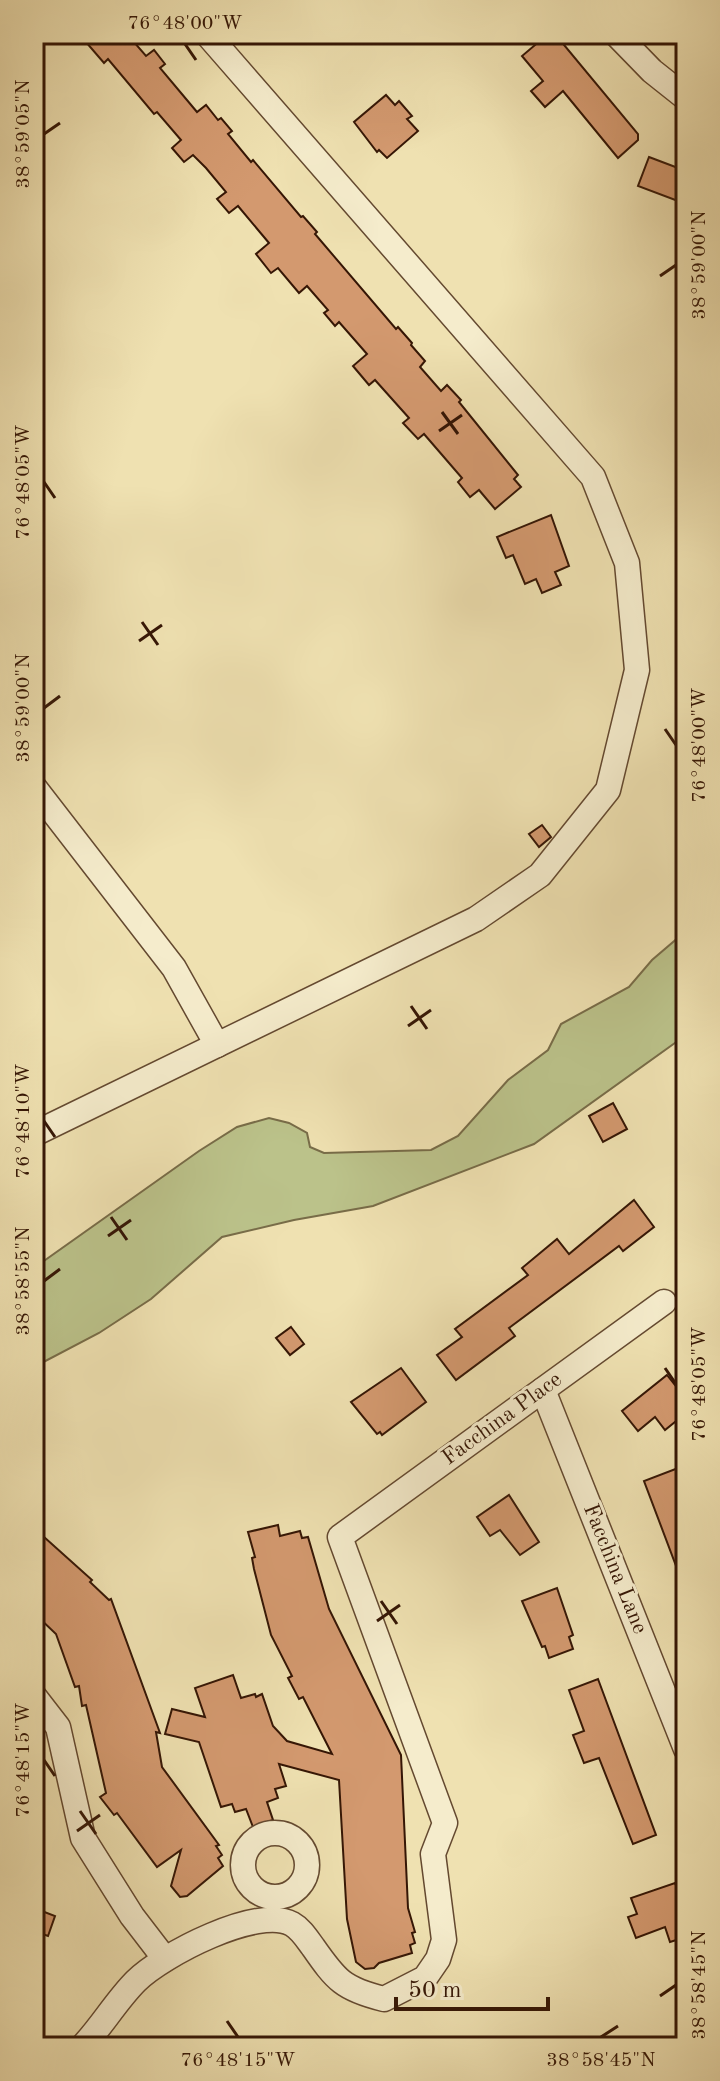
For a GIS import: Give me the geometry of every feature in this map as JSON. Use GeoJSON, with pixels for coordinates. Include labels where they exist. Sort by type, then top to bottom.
{"type":"FeatureCollection","features":[{"type":"Feature","properties":{"kind":"street"},"geometry":{"type":"LineString","coordinates":[[34,1134],[476,919],[540,875],[608,790],[637,670],[627,563],[593,477],[207,34]]}},
{"type":"Feature","properties":{"kind":"street"},"geometry":{"type":"LineString","coordinates":[[616,34],[652,71],[686,98]]}},
{"type":"Feature","properties":{"kind":"street"},"geometry":{"type":"LineString","coordinates":[[34,787],[174,968],[217,1045]]}},
{"type":"Feature","properties":{"kind":"street","name":"Facchina Place"},"geometry":{"type":"LineString","coordinates":[[165,1959],[274,1908],[304,1934],[355,2002],[384,1999],[425,1978],[438,1959],[444,1940],[433,1854],[445,1823],[340,1537],[664,1302]]}},
{"type":"Feature","properties":{"kind":"street","name":"Facchina Lane"},"geometry":{"type":"LineString","coordinates":[[543,1390],[686,1749]]}},
{"type":"Feature","properties":{"kind":"street"},"geometry":{"type":"LineString","coordinates":[[34,1696],[58,1727],[83,1838],[132,1916],[165,1959],[137,1980],[104,2035],[82,2047]]}},
{"type":"Feature","properties":{"kind":"green space"},"geometry":{"type":"Polygon","coordinates":[[[686,931],[686,1035],[534,1144],[373,1206],[222,1237],[151,1299],[99,1333],[34,1367],[34,1268],[199,1151],[237,1127],[269,1118],[289,1123],[307,1133],[310,1147],[324,1153],[431,1150],[458,1136],[508,1080],[548,1050],[561,1024],[629,987],[652,960],[686,931]]]}},
{"type":"Feature","properties":{"kind":"building"},"geometry":{"type":"Polygon","coordinates":[[[79,34],[127,34],[146,56],[154,50],[165,64],[160,68],[197,112],[206,105],[218,120],[221,118],[232,131],[228,134],[251,162],[253,160],[303,216],[396,329],[398,327],[412,343],[425,361],[420,367],[441,391],[447,385],[461,400],[459,402],[518,475],[514,479],[521,487],[495,509],[479,490],[470,497],[458,482],[462,478],[424,434],[418,439],[403,423],[409,418],[375,380],[369,385],[353,366],[367,354],[339,322],[335,326],[324,313],[328,310],[307,286],[299,293],[278,268],[271,273],[256,254],[269,243],[238,206],[229,213],[217,199],[226,192],[206,168],[193,155],[184,162],[172,148],[181,140],[157,112],[154,114],[108,59],[104,63],[79,34]]]}},
{"type":"Feature","properties":{"kind":"building"},"geometry":{"type":"Polygon","coordinates":[[[548,34],[555,34],[638,134],[638,140],[618,158],[563,91],[545,107],[531,91],[543,81],[522,56],[548,34]]]}},
{"type":"Feature","properties":{"kind":"building"},"geometry":{"type":"Polygon","coordinates":[[[386,95],[395,105],[399,101],[412,116],[407,119],[418,131],[387,158],[379,150],[377,152],[354,122],[386,95]]]}},
{"type":"Feature","properties":{"kind":"building"},"geometry":{"type":"Polygon","coordinates":[[[649,157],[686,171],[686,204],[638,186],[649,157]]]}},
{"type":"Feature","properties":{"kind":"building"},"geometry":{"type":"Polygon","coordinates":[[[551,515],[569,566],[555,572],[561,585],[542,593],[536,579],[525,584],[513,555],[506,558],[497,537],[551,515]]]}},
{"type":"Feature","properties":{"kind":"building"},"geometry":{"type":"Polygon","coordinates":[[[542,825],[551,837],[539,847],[529,834],[542,825]]]}},
{"type":"Feature","properties":{"kind":"building"},"geometry":{"type":"Polygon","coordinates":[[[613,1103],[627,1129],[603,1142],[589,1116],[613,1103]]]}},
{"type":"Feature","properties":{"kind":"building"},"geometry":{"type":"Polygon","coordinates":[[[634,1200],[654,1227],[623,1251],[619,1246],[509,1328],[515,1336],[456,1380],[437,1355],[462,1337],[455,1329],[528,1275],[522,1268],[557,1239],[569,1254],[634,1200]]]}},
{"type":"Feature","properties":{"kind":"building"},"geometry":{"type":"Polygon","coordinates":[[[291,1327],[304,1344],[290,1355],[276,1338],[291,1327]]]}},
{"type":"Feature","properties":{"kind":"building"},"geometry":{"type":"Polygon","coordinates":[[[401,1368],[426,1402],[382,1435],[380,1432],[377,1434],[351,1402],[401,1368]]]}},
{"type":"Feature","properties":{"kind":"building"},"geometry":{"type":"Polygon","coordinates":[[[667,1375],[686,1399],[686,1413],[665,1430],[655,1417],[638,1431],[622,1411],[667,1375]]]}},
{"type":"Feature","properties":{"kind":"building"},"geometry":{"type":"Polygon","coordinates":[[[686,1465],[686,1587],[684,1587],[644,1481],[686,1465]]]}},
{"type":"Feature","properties":{"kind":"building"},"geometry":{"type":"Polygon","coordinates":[[[509,1495],[539,1542],[520,1555],[500,1530],[490,1536],[477,1517],[509,1495]]]}},
{"type":"Feature","properties":{"kind":"building"},"geometry":{"type":"Polygon","coordinates":[[[278,1525],[280,1536],[300,1531],[302,1538],[308,1537],[329,1609],[401,1755],[408,1908],[415,1943],[410,1945],[412,1953],[379,1963],[374,1968],[365,1969],[356,1962],[347,1919],[339,1780],[279,1764],[286,1786],[275,1789],[278,1798],[267,1802],[273,1820],[253,1827],[246,1809],[235,1812],[232,1804],[221,1807],[199,1742],[165,1734],[172,1709],[205,1717],[195,1688],[233,1675],[241,1698],[262,1694],[273,1726],[287,1741],[332,1754],[303,1697],[299,1699],[288,1678],[292,1676],[271,1635],[254,1569],[252,1558],[255,1557],[248,1532],[278,1525]]]}},
{"type":"Feature","properties":{"kind":"building"},"geometry":{"type":"Polygon","coordinates":[[[34,1528],[111,1599],[160,1733],[156,1732],[162,1767],[219,1845],[216,1846],[222,1855],[218,1858],[223,1866],[187,1896],[180,1897],[171,1886],[181,1850],[157,1867],[117,1813],[114,1815],[100,1797],[106,1793],[86,1705],[82,1706],[79,1686],[75,1687],[56,1634],[34,1613],[34,1528]]]}},
{"type":"Feature","properties":{"kind":"building"},"geometry":{"type":"Polygon","coordinates":[[[557,1588],[573,1635],[569,1637],[573,1649],[549,1658],[522,1601],[557,1588]]]}},
{"type":"Feature","properties":{"kind":"building"},"geometry":{"type":"Polygon","coordinates":[[[598,1679],[656,1835],[633,1844],[599,1758],[584,1763],[573,1735],[584,1731],[569,1690],[598,1679]]]}},
{"type":"Feature","properties":{"kind":"building"},"geometry":{"type":"Polygon","coordinates":[[[675,1883],[679,1894],[686,1891],[686,1937],[670,1942],[665,1927],[636,1938],[628,1917],[637,1914],[631,1898],[675,1883]]]}},
{"type":"Feature","properties":{"kind":"building"},"geometry":{"type":"Polygon","coordinates":[[[34,1908],[55,1916],[48,1936],[34,1931],[34,1908]]]}}]}
